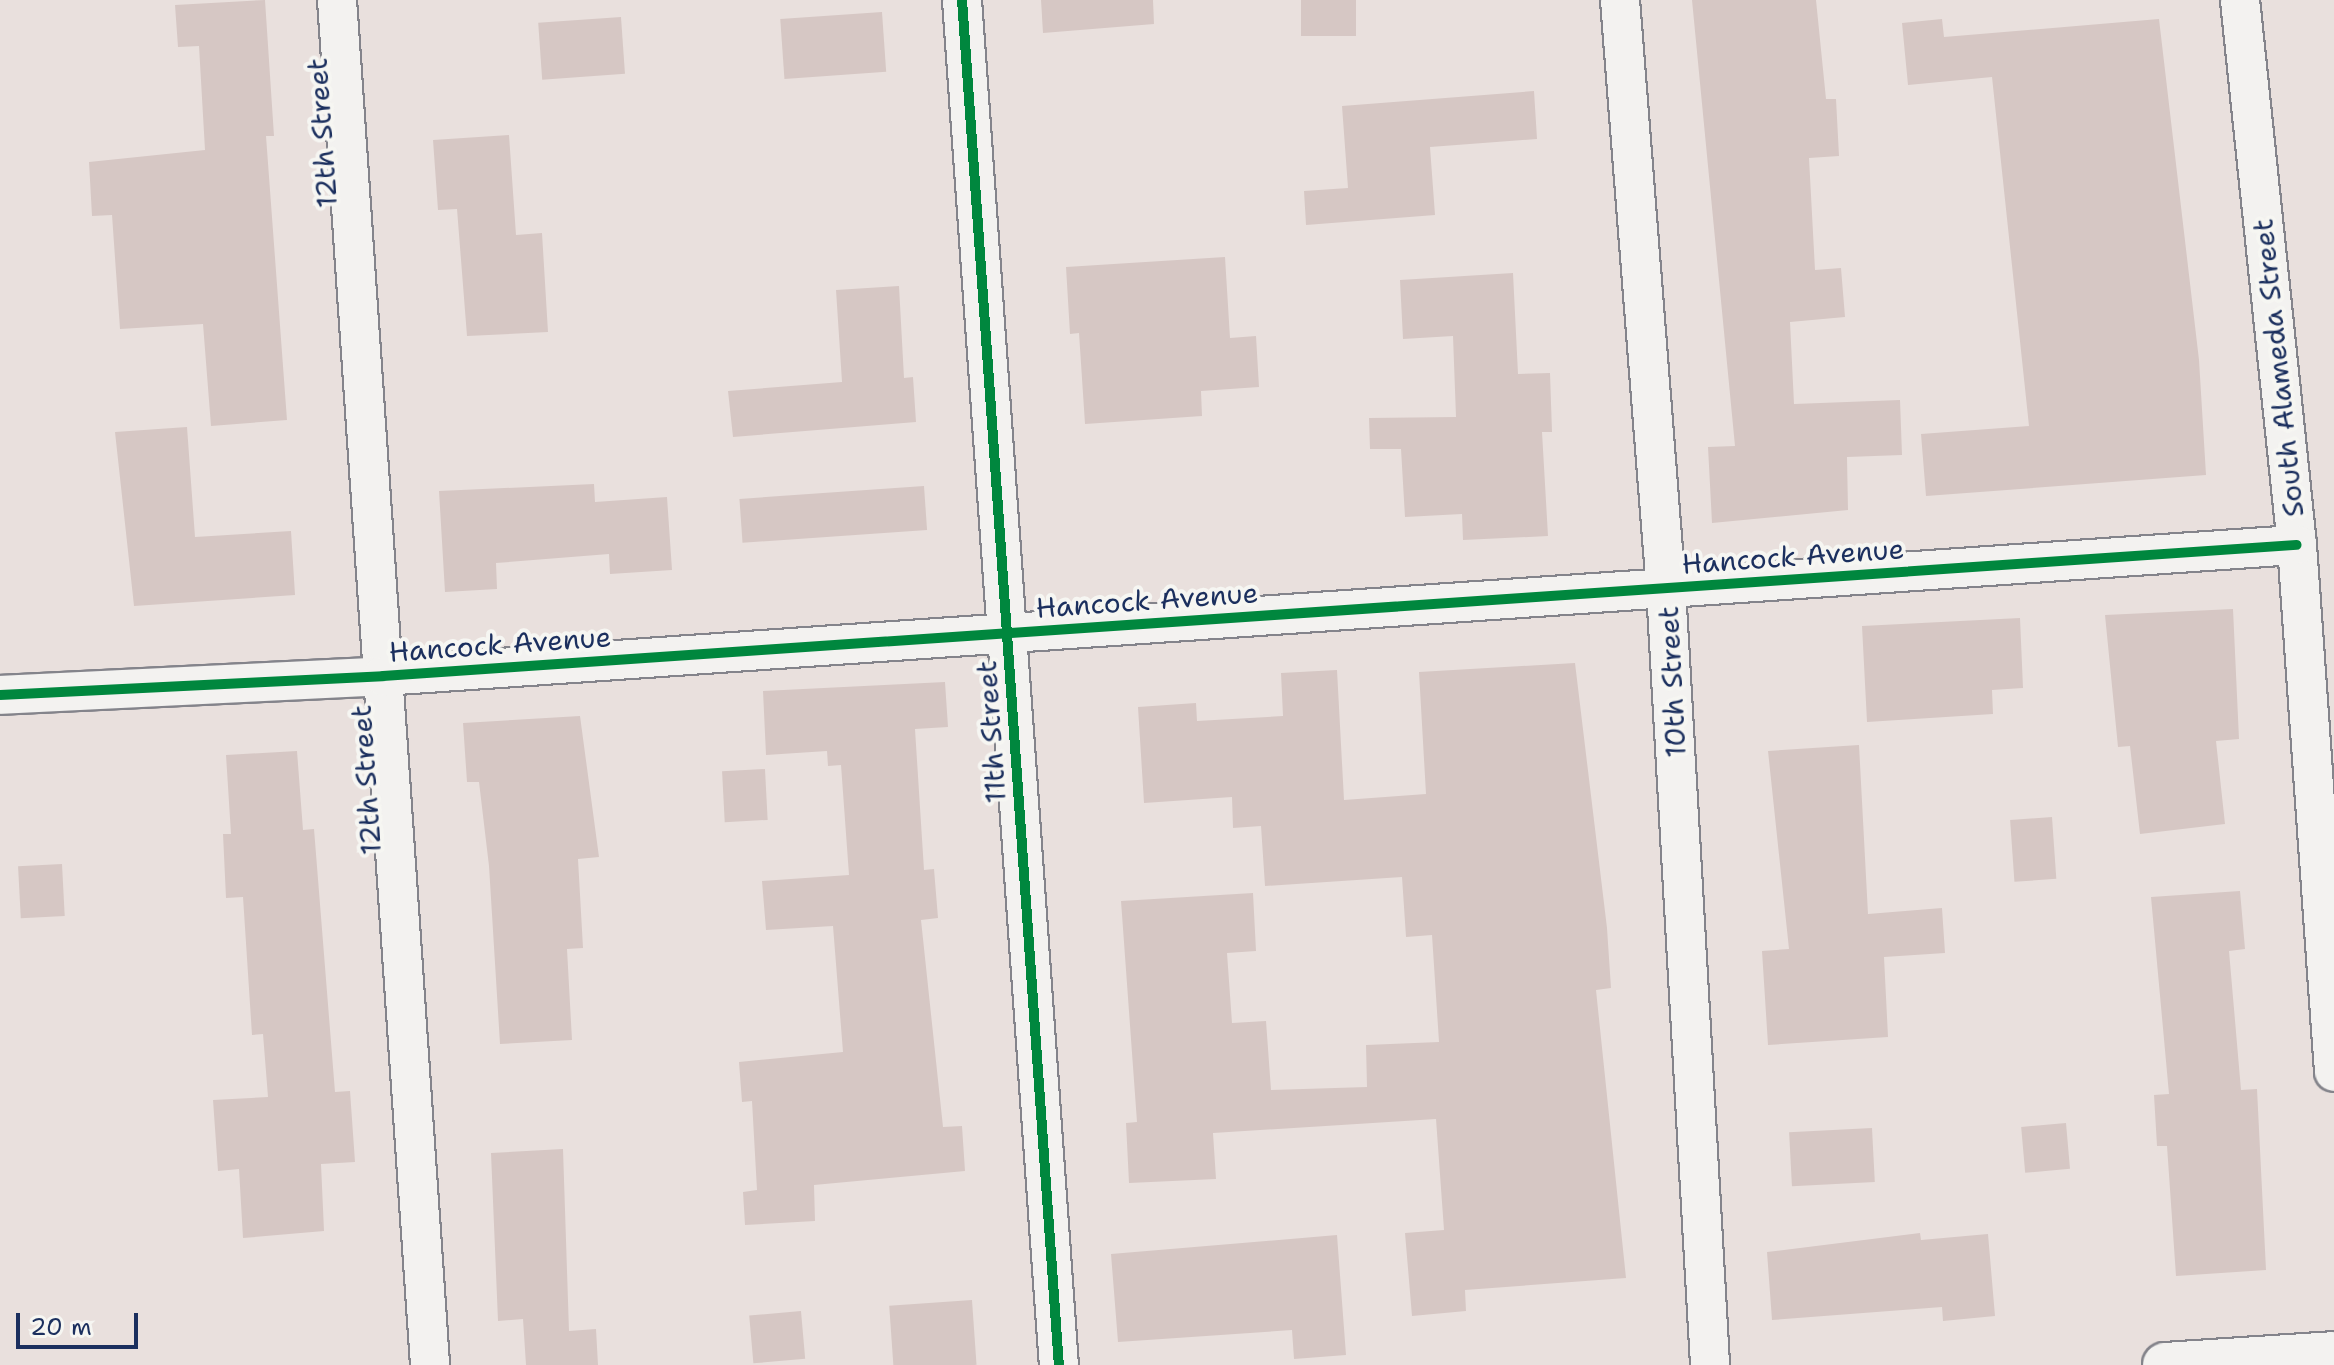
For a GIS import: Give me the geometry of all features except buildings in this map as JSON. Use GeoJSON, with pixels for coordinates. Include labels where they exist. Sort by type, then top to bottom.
{"type":"FeatureCollection","features":[{"type":"Feature","properties":{"kind":"street","name":"12th Street"},"geometry":{"type":"LineString","coordinates":[[337,0],[430,1365]]}},
{"type":"Feature","properties":{"kind":"street","name":"11th Street"},"geometry":{"type":"LineString","coordinates":[[962,0],[1059,1365]]}},
{"type":"Feature","properties":{"kind":"street","name":"10th Street"},"geometry":{"type":"LineString","coordinates":[[1620,0],[1666,589],[1710,1365]]}},
{"type":"Feature","properties":{"kind":"street","name":"South Alameda Street"},"geometry":{"type":"LineString","coordinates":[[2240,0],[2323,771],[2334,1072]]}},
{"type":"Feature","properties":{"kind":"street","name":"Hancock Avenue"},"geometry":{"type":"LineString","coordinates":[[0,695],[383,676],[2297,545]]}},
{"type":"Feature","properties":{"kind":"street"},"geometry":{"type":"LineString","coordinates":[[2165,1365],[2334,1354]]}},
{"type":"Feature","properties":{"kind":"cycle path"},"geometry":{"type":"LineString","coordinates":[[962,0],[1059,1365]]}},
{"type":"Feature","properties":{"kind":"cycle path"},"geometry":{"type":"LineString","coordinates":[[0,695],[383,676],[2297,545]]}}]}
